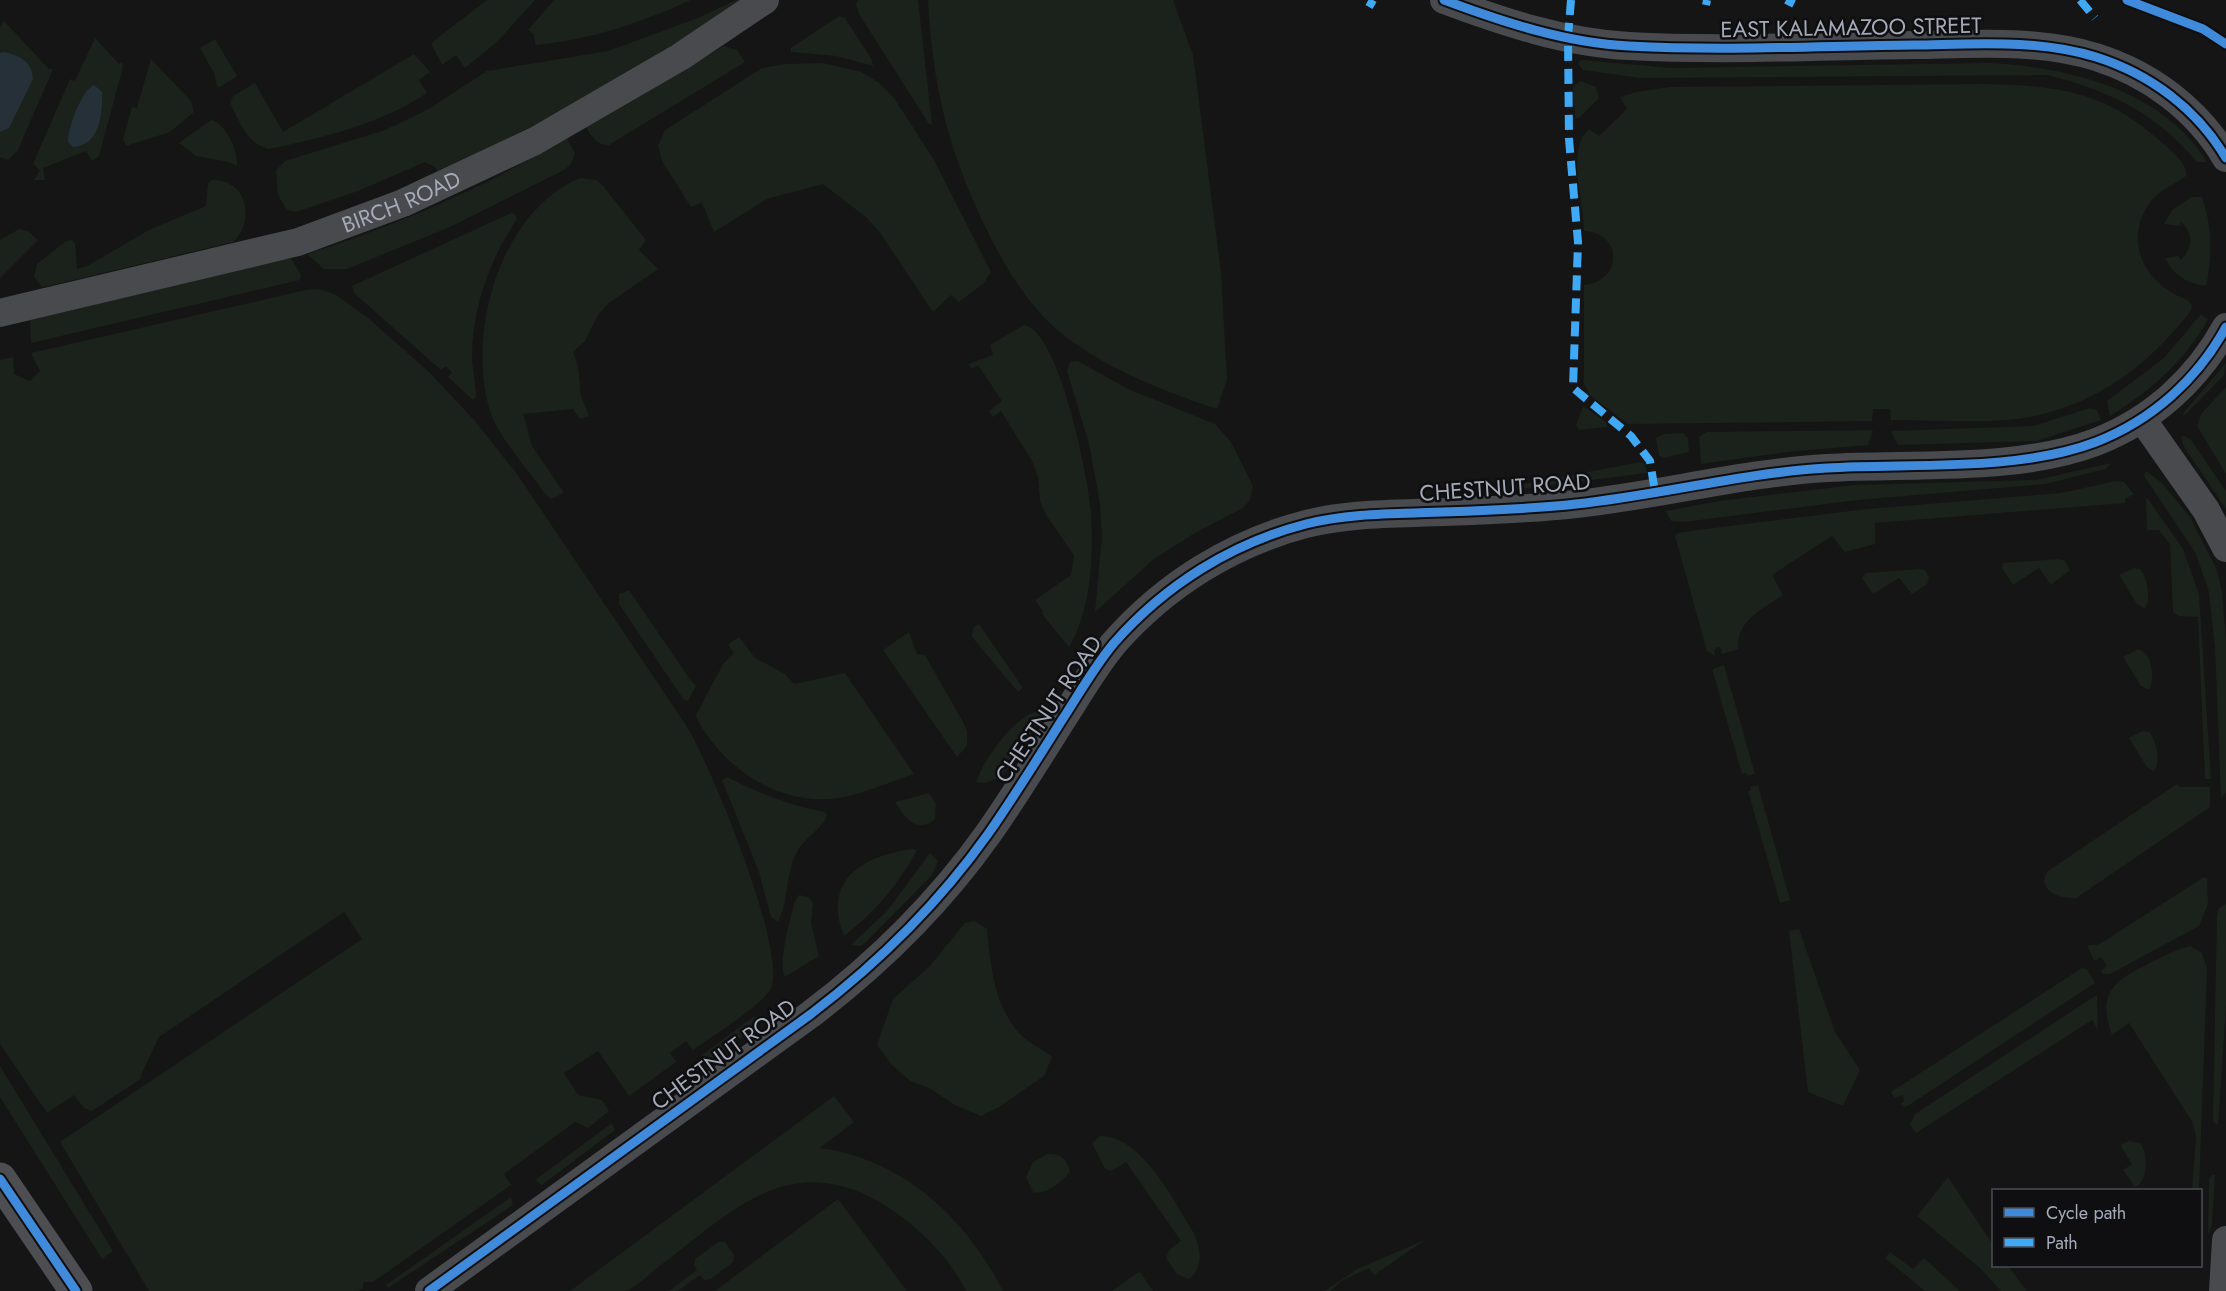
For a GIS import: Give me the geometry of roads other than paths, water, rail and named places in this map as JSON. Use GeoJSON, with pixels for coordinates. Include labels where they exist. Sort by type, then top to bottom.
{"type":"FeatureCollection","features":[{"type":"Feature","properties":{"kind":"street","name":"BIRCH ROAD"},"geometry":{"type":"LineString","coordinates":[[0,313],[298,242],[403,203],[534,141],[680,57],[765,0]]}},
{"type":"Feature","properties":{"kind":"street","name":"EAST KALAMAZOO STREET"},"geometry":{"type":"LineString","coordinates":[[1444,0],[1542,32],[1627,46],[1708,48],[2004,44],[2065,50],[2119,66],[2165,92],[2204,128],[2226,158]]}},
{"type":"Feature","properties":{"kind":"street","name":"CHESTNUT ROAD"},"geometry":{"type":"LineString","coordinates":[[429,1291],[827,1002],[898,940],[936,900],[988,833],[1093,671],[1113,645],[1160,598],[1214,561],[1276,533],[1342,517],[1575,504],[1745,477],[1821,468],[2042,457],[2096,442],[2142,419],[2163,405],[2205,361],[2226,327]]}},
{"type":"Feature","properties":{"kind":"street"},"geometry":{"type":"LineString","coordinates":[[2142,419],[2206,510],[2226,548]]}},
{"type":"Feature","properties":{"kind":"street"},"geometry":{"type":"LineString","coordinates":[[0,1179],[76,1291]]}},
{"type":"Feature","properties":{"kind":"street"},"geometry":{"type":"LineString","coordinates":[[2223,1291],[2226,1240]]}}]}
